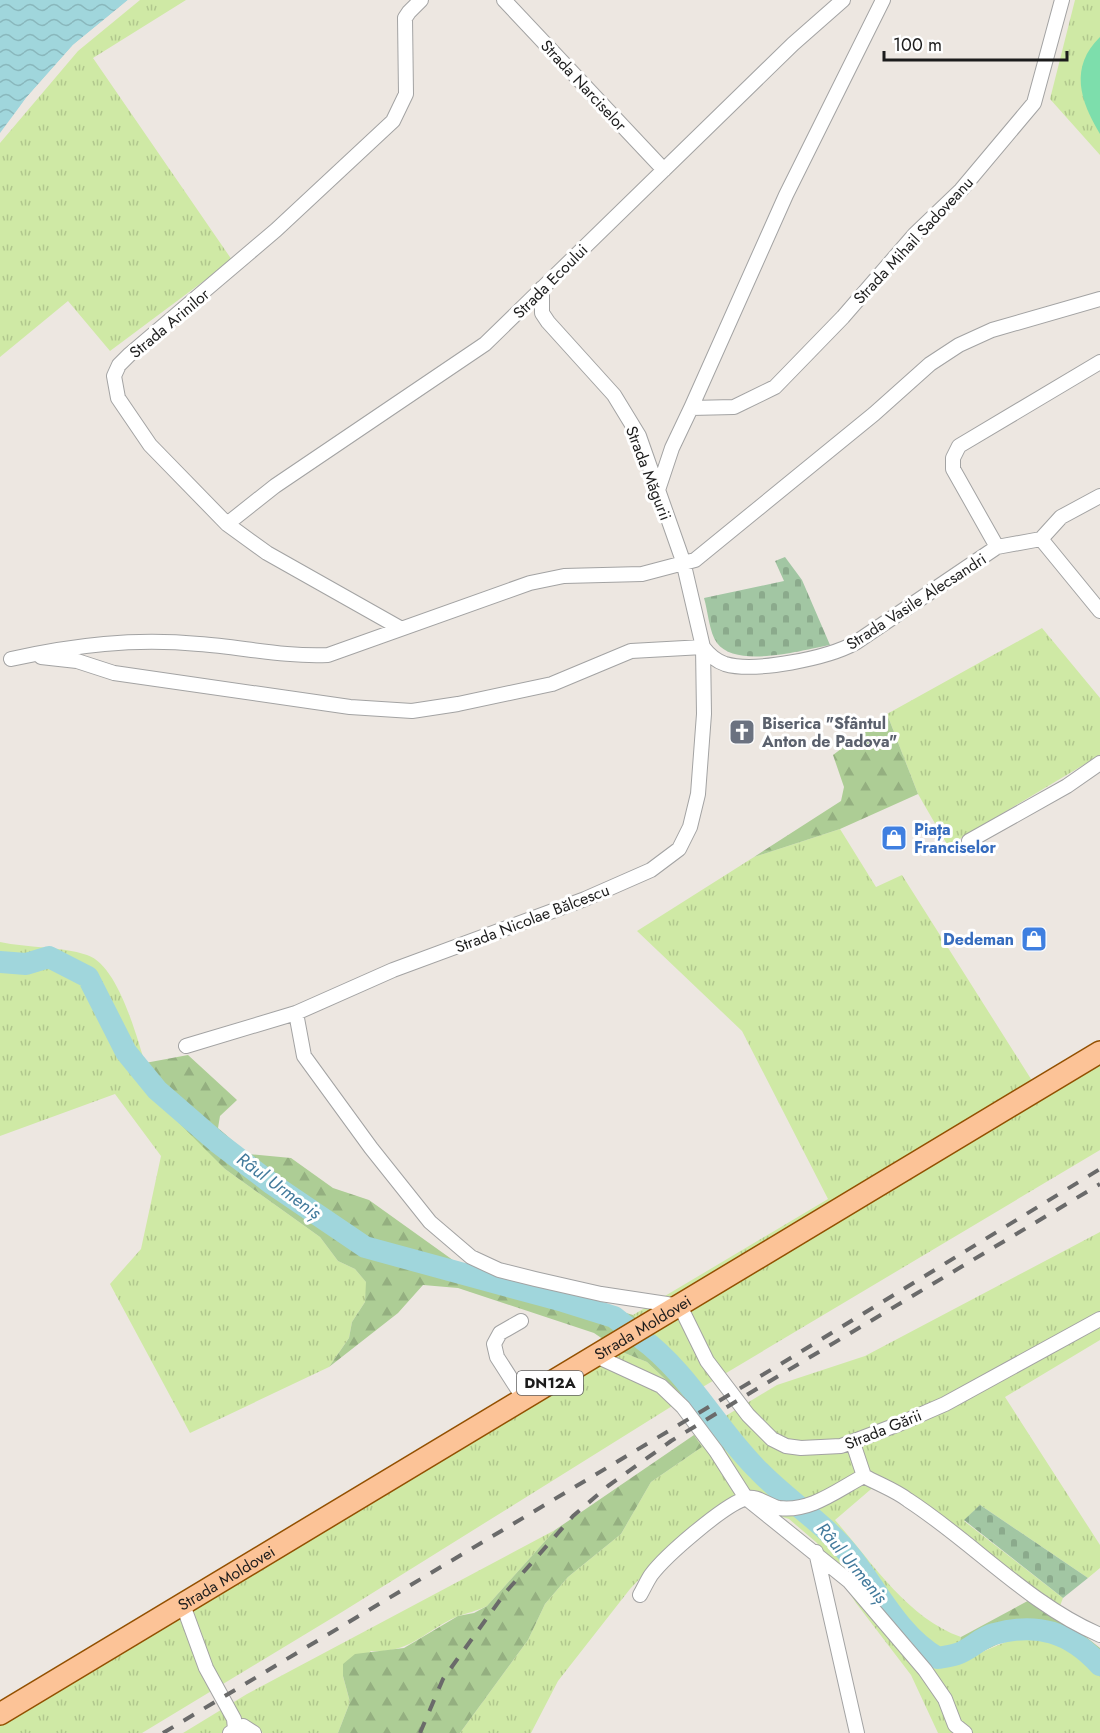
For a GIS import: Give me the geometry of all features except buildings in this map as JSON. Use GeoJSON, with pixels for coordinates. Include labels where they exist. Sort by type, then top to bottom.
{"type":"FeatureCollection","features":[{"type":"Feature","properties":{"kind":"main road","name":"Strada Moldovei"},"geometry":{"type":"LineString","coordinates":[[0,1714],[1100,1052]]}},
{"type":"Feature","properties":{"kind":"street","name":"Strada Arinilor"},"geometry":{"type":"LineString","coordinates":[[400,628],[267,553],[226,524],[150,445],[118,398],[114,376],[119,365],[130,354],[252,252],[393,121],[406,94],[405,18],[421,0]]}},
{"type":"Feature","properties":{"kind":"street","name":"Strada Narciselor"},"geometry":{"type":"LineString","coordinates":[[504,0],[664,170]]}},
{"type":"Feature","properties":{"kind":"street","name":"Strada Ecoului"},"geometry":{"type":"LineString","coordinates":[[226,524],[275,486],[485,344],[793,44],[843,0]]}},
{"type":"Feature","properties":{"kind":"street"},"geometry":{"type":"LineString","coordinates":[[658,490],[672,448],[791,185],[883,0]]}},
{"type":"Feature","properties":{"kind":"street","name":"Strada Mihail Sadoveanu"},"geometry":{"type":"LineString","coordinates":[[691,408],[734,407],[775,387],[828,333],[915,234],[961,190],[1034,103],[1062,0]]}},
{"type":"Feature","properties":{"kind":"street","name":"Strada Măgurii"},"geometry":{"type":"LineString","coordinates":[[542,288],[542,313],[614,395],[639,436],[682,561],[703,647]]}},
{"type":"Feature","properties":{"kind":"street"},"geometry":{"type":"LineString","coordinates":[[6,660],[73,645],[124,641],[199,644],[300,657],[328,655],[546,579],[642,574],[682,561],[695,560],[874,414],[930,364],[959,345],[992,330],[1100,299]]}},
{"type":"Feature","properties":{"kind":"street"},"geometry":{"type":"LineString","coordinates":[[997,547],[953,469],[953,458],[959,447],[1100,362]]}},
{"type":"Feature","properties":{"kind":"street"},"geometry":{"type":"LineString","coordinates":[[1100,496],[1061,517],[1041,539],[1100,611]]}},
{"type":"Feature","properties":{"kind":"street","name":"Strada Vasile Alecsandri"},"geometry":{"type":"LineString","coordinates":[[703,647],[715,660],[735,666],[809,659],[832,654],[855,643],[997,547],[1041,539]]}},
{"type":"Feature","properties":{"kind":"street"},"geometry":{"type":"LineString","coordinates":[[6,660],[61,658],[114,673],[350,707],[412,711],[458,704],[552,684],[631,651],[703,647]]}},
{"type":"Feature","properties":{"kind":"street","name":"Strada Nicolae Bălcescu"},"geometry":{"type":"LineString","coordinates":[[186,1046],[296,1013],[393,970],[594,895],[651,870],[679,849],[690,827],[698,794],[704,714],[703,647]]}},
{"type":"Feature","properties":{"kind":"street"},"geometry":{"type":"LineString","coordinates":[[969,841],[1067,786],[1100,763]]}},
{"type":"Feature","properties":{"kind":"street"},"geometry":{"type":"LineString","coordinates":[[296,1013],[304,1056],[370,1148],[430,1222],[471,1257],[499,1270],[536,1279],[601,1294],[680,1306]]}},
{"type":"Feature","properties":{"kind":"street","name":"Strada Gării"},"geometry":{"type":"LineString","coordinates":[[680,1306],[718,1378],[748,1415],[772,1439],[786,1446],[801,1448],[832,1448],[853,1443],[945,1404],[1100,1319]]}},
{"type":"Feature","properties":{"kind":"street"},"geometry":{"type":"LineString","coordinates":[[521,1321],[500,1333],[494,1344],[497,1357],[524,1399]]}},
{"type":"Feature","properties":{"kind":"street"},"geometry":{"type":"LineString","coordinates":[[596,1356],[661,1386],[689,1416],[746,1498],[816,1552],[849,1581],[925,1670],[945,1699],[955,1725],[965,1733]]}},
{"type":"Feature","properties":{"kind":"street"},"geometry":{"type":"LineString","coordinates":[[853,1443],[864,1476],[908,1499],[1042,1601],[1082,1627],[1100,1635]]}},
{"type":"Feature","properties":{"kind":"street"},"geometry":{"type":"LineString","coordinates":[[640,1594],[652,1574],[664,1562],[704,1527],[746,1498],[756,1498],[779,1508],[816,1504],[842,1486],[864,1476]]}},
{"type":"Feature","properties":{"kind":"street"},"geometry":{"type":"LineString","coordinates":[[816,1552],[857,1733]]}},
{"type":"Feature","properties":{"kind":"street"},"geometry":{"type":"LineString","coordinates":[[183,1605],[202,1659],[234,1719],[232,1731]]}},
{"type":"Feature","properties":{"kind":"street"},"geometry":{"type":"LineString","coordinates":[[232,1731],[243,1726],[254,1733]]}},
{"type":"Feature","properties":{"kind":"green space"},"geometry":{"type":"Polygon","coordinates":[[[140,0],[186,0],[93,58],[232,260],[110,351],[68,301],[0,357],[0,143],[78,51],[140,0]]]}},
{"type":"Feature","properties":{"kind":"green space"},"geometry":{"type":"Polygon","coordinates":[[[1075,0],[1100,0],[1100,155],[1050,99],[1075,0]]]}},
{"type":"Feature","properties":{"kind":"green space"},"geometry":{"type":"Polygon","coordinates":[[[1100,37],[1100,134],[1083,97],[1081,72],[1090,48],[1100,37]]]}},
{"type":"Feature","properties":{"kind":"green space"},"geometry":{"type":"Polygon","coordinates":[[[785,557],[802,580],[830,645],[771,656],[739,655],[726,651],[714,638],[704,598],[784,581],[775,561],[785,557]]]}},
{"type":"Feature","properties":{"kind":"green space"},"geometry":{"type":"Polygon","coordinates":[[[1042,628],[1100,698],[1100,755],[948,846],[918,794],[887,714],[1042,628]]]}},
{"type":"Feature","properties":{"kind":"green space"},"geometry":{"type":"Polygon","coordinates":[[[887,714],[918,794],[840,829],[754,857],[841,801],[844,787],[833,755],[887,714]]]}},
{"type":"Feature","properties":{"kind":"green space"},"geometry":{"type":"Polygon","coordinates":[[[840,829],[876,887],[902,875],[1043,1098],[1100,1064],[1100,1150],[701,1388],[633,1315],[828,1199],[742,1031],[637,931],[754,857],[840,829]]]}},
{"type":"Feature","properties":{"kind":"green space"},"geometry":{"type":"Polygon","coordinates":[[[0,942],[77,952],[98,961],[117,986],[145,1063],[132,1068],[225,1169],[320,1237],[338,1261],[355,1269],[367,1283],[365,1302],[352,1322],[349,1338],[329,1367],[190,1433],[110,1284],[141,1249],[161,1156],[115,1094],[0,1136],[0,942]]]}},
{"type":"Feature","properties":{"kind":"green space"},"geometry":{"type":"Polygon","coordinates":[[[188,1055],[237,1100],[220,1116],[218,1128],[248,1154],[291,1158],[333,1188],[369,1200],[457,1263],[633,1315],[701,1388],[685,1398],[647,1362],[622,1352],[594,1333],[458,1288],[423,1285],[398,1313],[329,1367],[349,1338],[352,1322],[365,1302],[366,1282],[355,1269],[338,1261],[320,1237],[225,1169],[146,1090],[132,1068],[145,1063],[188,1055]]]}},
{"type":"Feature","properties":{"kind":"green space"},"geometry":{"type":"Polygon","coordinates":[[[1100,1232],[1100,1340],[1005,1397],[1100,1545],[1100,1568],[1088,1578],[980,1505],[964,1521],[1063,1598],[1058,1611],[1035,1597],[884,1478],[835,1520],[907,1603],[924,1617],[961,1637],[960,1642],[975,1655],[1020,1636],[1043,1636],[1087,1660],[1100,1677],[1100,1733],[938,1733],[911,1675],[856,1603],[817,1543],[789,1519],[728,1500],[684,1532],[630,1589],[558,1681],[531,1733],[460,1733],[528,1640],[545,1604],[568,1577],[621,1534],[651,1482],[702,1447],[694,1435],[777,1385],[865,1356],[1100,1232]]]}},
{"type":"Feature","properties":{"kind":"green space"},"geometry":{"type":"Polygon","coordinates":[[[622,1352],[647,1362],[685,1398],[342,1612],[142,1733],[0,1733],[0,1725],[622,1352]]]}},
{"type":"Feature","properties":{"kind":"green space"},"geometry":{"type":"Polygon","coordinates":[[[694,1435],[702,1447],[651,1482],[621,1534],[568,1577],[545,1604],[528,1640],[460,1733],[338,1733],[350,1702],[343,1676],[343,1664],[355,1654],[404,1648],[458,1616],[474,1613],[487,1606],[555,1530],[694,1435]]]}},
{"type":"Feature","properties":{"kind":"green space"},"geometry":{"type":"Polygon","coordinates":[[[980,1505],[1088,1578],[1063,1598],[964,1520],[980,1505]]]}},
{"type":"Feature","properties":{"kind":"green space"},"geometry":{"type":"Polygon","coordinates":[[[555,1530],[487,1606],[456,1617],[396,1649],[371,1651],[343,1676],[350,1702],[338,1733],[263,1733],[246,1719],[222,1733],[183,1733],[247,1694],[555,1530]]]}},
{"type":"Feature","properties":{"kind":"green space"},"geometry":{"type":"Polygon","coordinates":[[[1035,1597],[1100,1648],[1100,1677],[1076,1652],[1045,1637],[1016,1637],[975,1655],[960,1642],[961,1637],[1035,1597]]]}},
{"type":"Feature","properties":{"kind":"water"},"geometry":{"type":"Polygon","coordinates":[[[0,0],[128,0],[73,45],[26,98],[0,133],[0,0]]]}},
{"type":"Feature","properties":{"kind":"pier"},"geometry":{"type":"Polygon","coordinates":[[[128,0],[130,2],[75,47],[0,136],[26,98],[73,45],[128,0]]]}},
{"type":"Feature","properties":{"kind":"waterway","name":"Râul Urmeniș"},"geometry":{"type":"LineString","coordinates":[[0,962],[26,964],[49,957],[88,977],[126,1052],[157,1090],[217,1142],[272,1184],[365,1247],[563,1301],[614,1317],[628,1328]]}},
{"type":"Feature","properties":{"kind":"waterway","name":"Râul Urmeniș"},"geometry":{"type":"LineString","coordinates":[[641,1338],[674,1368],[759,1471],[842,1546],[901,1626],[924,1649],[938,1658],[962,1652],[994,1634],[1024,1629],[1039,1630],[1065,1638],[1089,1654],[1100,1665]]}},
{"type":"Feature","properties":{"kind":"railway"},"geometry":{"type":"LineString","coordinates":[[163,1733],[779,1365],[1100,1169]]}},
{"type":"Feature","properties":{"kind":"railway"},"geometry":{"type":"LineString","coordinates":[[420,1733],[443,1679],[505,1593],[573,1516],[608,1486],[671,1441],[1100,1184]]}},
{"type":"Feature","properties":{"kind":"place","name":"Biserica \"Sfântul Anton de Padova\""},"geometry":{"type":"Point","coordinates":[742,732]}},
{"type":"Feature","properties":{"kind":"place","name":"Piața Franciselor"},"geometry":{"type":"Point","coordinates":[894,838]}},
{"type":"Feature","properties":{"kind":"place","name":"Dedeman"},"geometry":{"type":"Point","coordinates":[1034,939]}}]}
